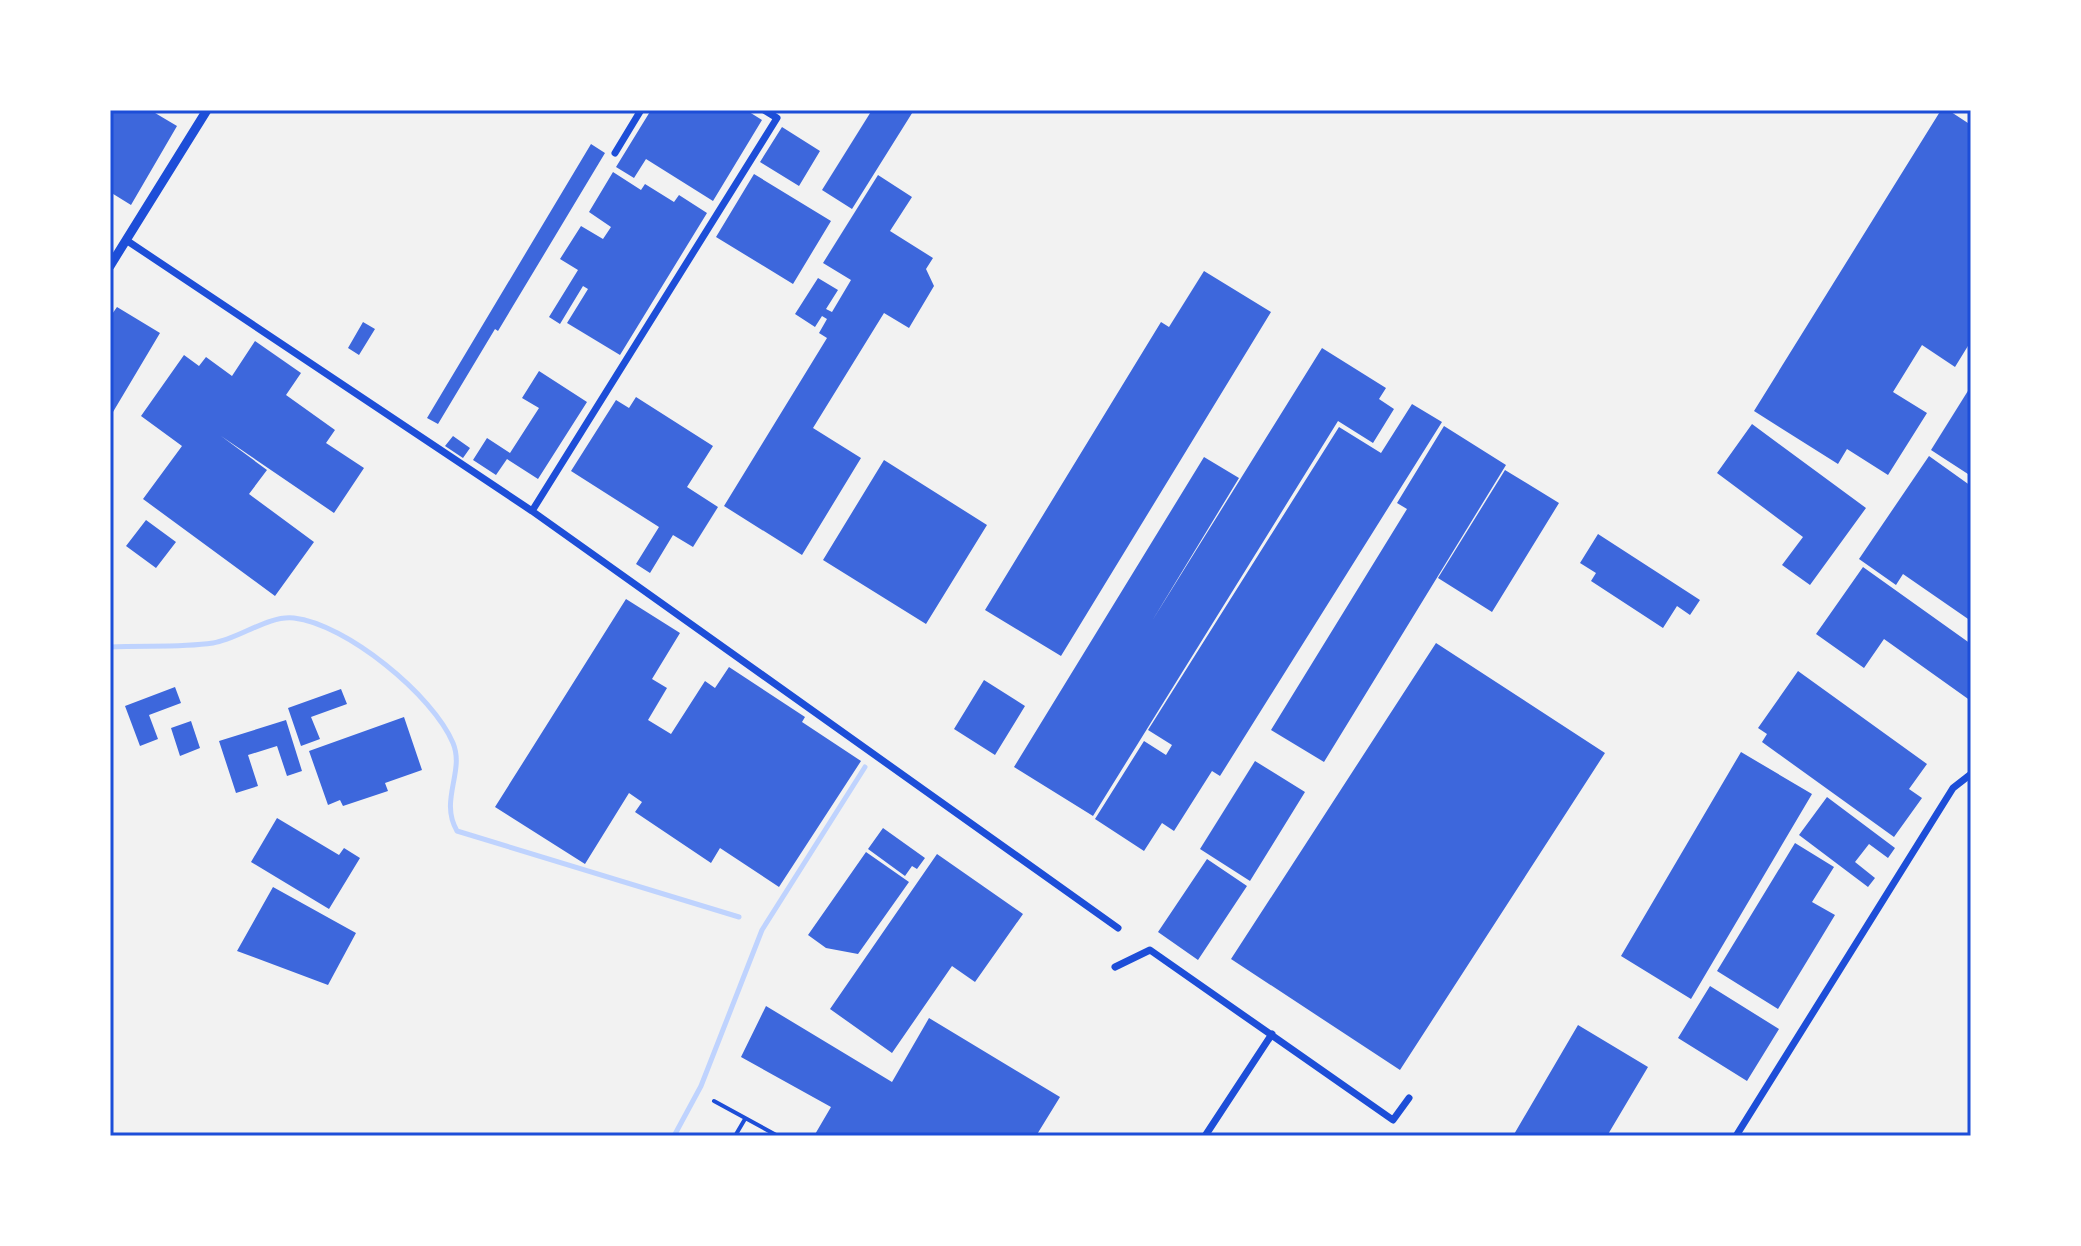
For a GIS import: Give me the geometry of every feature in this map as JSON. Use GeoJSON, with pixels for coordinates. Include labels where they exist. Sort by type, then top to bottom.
{"type":"FeatureCollection","features":[{"type":"Feature","properties":{"kind":"street"},"geometry":{"type":"LineString","coordinates":[[110,266],[207,110]]}},
{"type":"Feature","properties":{"kind":"street"},"geometry":{"type":"LineString","coordinates":[[615,153],[641,110]]}},
{"type":"Feature","properties":{"kind":"street"},"geometry":{"type":"LineString","coordinates":[[532,511],[777,118],[764,110]]}},
{"type":"Feature","properties":{"kind":"street"},"geometry":{"type":"LineString","coordinates":[[126,240],[532,511],[1118,928]]}},
{"type":"Feature","properties":{"kind":"street"},"geometry":{"type":"LineString","coordinates":[[1736,1136],[1953,788],[1971,774]]}},
{"type":"Feature","properties":{"kind":"street"},"geometry":{"type":"LineString","coordinates":[[1115,967],[1150,950],[1393,1120],[1409,1098]]}},
{"type":"Feature","properties":{"kind":"street"},"geometry":{"type":"LineString","coordinates":[[1205,1136],[1272,1034]]}},
{"type":"Feature","properties":{"kind":"lane"},"geometry":{"type":"LineString","coordinates":[[714,1101],[778,1136]]}},
{"type":"Feature","properties":{"kind":"lane"},"geometry":{"type":"LineString","coordinates":[[735,1136],[745,1119]]}},
{"type":"Feature","properties":{"kind":"building"},"geometry":{"type":"Polygon","coordinates":[[[114,110],[150,110],[177,126],[131,205],[110,192],[110,117],[114,110]]]}},
{"type":"Feature","properties":{"kind":"building"},"geometry":{"type":"Polygon","coordinates":[[[651,110],[746,110],[762,120],[713,201],[646,159],[634,178],[616,167],[651,110]]]}},
{"type":"Feature","properties":{"kind":"building"},"geometry":{"type":"Polygon","coordinates":[[[872,110],[914,110],[852,209],[822,190],[872,110]]]}},
{"type":"Feature","properties":{"kind":"building"},"geometry":{"type":"Polygon","coordinates":[[[1941,110],[1948,110],[1971,125],[1971,341],[1955,367],[1922,345],[1893,392],[1927,413],[1888,475],[1847,449],[1838,464],[1754,411],[1941,110]]]}},
{"type":"Feature","properties":{"kind":"building"},"geometry":{"type":"Polygon","coordinates":[[[782,127],[820,151],[799,186],[760,162],[782,127]]]}},
{"type":"Feature","properties":{"kind":"building"},"geometry":{"type":"Polygon","coordinates":[[[591,144],[605,153],[438,424],[427,418],[591,144]]]}},
{"type":"Feature","properties":{"kind":"building"},"geometry":{"type":"Polygon","coordinates":[[[613,172],[641,190],[645,184],[674,202],[679,195],[707,213],[620,355],[567,323],[588,289],[583,286],[560,324],[549,317],[578,270],[560,259],[581,226],[603,239],[611,227],[589,212],[613,172]]]}},
{"type":"Feature","properties":{"kind":"building"},"geometry":{"type":"Polygon","coordinates":[[[754,174],[831,221],[793,284],[716,237],[754,174]]]}},
{"type":"Feature","properties":{"kind":"building"},"geometry":{"type":"Polygon","coordinates":[[[878,175],[912,197],[890,231],[933,258],[926,269],[934,286],[909,328],[884,313],[813,428],[861,458],[802,555],[724,506],[827,338],[819,333],[827,319],[822,316],[815,327],[795,314],[818,278],[838,290],[826,309],[832,312],[851,280],[823,263],[878,175]]]}},
{"type":"Feature","properties":{"kind":"building"},"geometry":{"type":"Polygon","coordinates":[[[1204,271],[1271,312],[1061,656],[985,610],[1161,322],[1169,327],[1204,271]]]}},
{"type":"Feature","properties":{"kind":"building"},"geometry":{"type":"Polygon","coordinates":[[[117,307],[160,333],[110,417],[110,317],[117,307]]]}},
{"type":"Feature","properties":{"kind":"building"},"geometry":{"type":"Polygon","coordinates":[[[363,322],[375,329],[359,355],[348,348],[363,322]]]}},
{"type":"Feature","properties":{"kind":"building"},"geometry":{"type":"Polygon","coordinates":[[[255,341],[301,373],[286,395],[335,430],[326,443],[364,468],[334,513],[221,436],[267,470],[249,494],[314,542],[275,596],[143,499],[182,446],[141,416],[184,355],[199,366],[206,357],[232,376],[255,341]]]}},
{"type":"Feature","properties":{"kind":"building"},"geometry":{"type":"Polygon","coordinates":[[[1322,348],[1386,388],[1379,399],[1394,409],[1373,443],[1338,421],[1093,816],[1014,767],[1204,457],[1239,478],[1152,621],[1322,348]]]}},
{"type":"Feature","properties":{"kind":"building"},"geometry":{"type":"Polygon","coordinates":[[[539,371],[587,402],[538,479],[507,459],[496,475],[473,460],[487,438],[510,453],[539,408],[522,398],[539,371]]]}},
{"type":"Feature","properties":{"kind":"building"},"geometry":{"type":"Polygon","coordinates":[[[1971,386],[1971,476],[1931,450],[1971,386]]]}},
{"type":"Feature","properties":{"kind":"building"},"geometry":{"type":"Polygon","coordinates":[[[636,397],[713,446],[687,487],[718,507],[693,547],[673,535],[650,573],[636,564],[659,527],[571,471],[616,400],[629,408],[636,397]]]}},
{"type":"Feature","properties":{"kind":"building"},"geometry":{"type":"Polygon","coordinates":[[[1412,404],[1442,422],[1220,776],[1212,771],[1174,831],[1162,823],[1144,851],[1095,819],[1144,741],[1166,755],[1172,745],[1148,730],[1339,427],[1381,453],[1412,404]]]}},
{"type":"Feature","properties":{"kind":"building"},"geometry":{"type":"Polygon","coordinates":[[[1752,424],[1866,508],[1810,585],[1782,565],[1803,537],[1717,473],[1752,424]]]}},
{"type":"Feature","properties":{"kind":"building"},"geometry":{"type":"Polygon","coordinates":[[[1444,426],[1506,465],[1324,762],[1271,730],[1407,509],[1397,503],[1444,426]]]}},
{"type":"Feature","properties":{"kind":"building"},"geometry":{"type":"Polygon","coordinates":[[[453,436],[470,448],[463,458],[445,446],[453,436]]]}},
{"type":"Feature","properties":{"kind":"building"},"geometry":{"type":"Polygon","coordinates":[[[1929,456],[1971,486],[1971,621],[1903,574],[1896,585],[1859,559],[1929,456]]]}},
{"type":"Feature","properties":{"kind":"building"},"geometry":{"type":"Polygon","coordinates":[[[884,460],[987,525],[926,624],[823,560],[884,460]]]}},
{"type":"Feature","properties":{"kind":"building"},"geometry":{"type":"Polygon","coordinates":[[[1505,470],[1559,503],[1492,612],[1438,578],[1505,470]]]}},
{"type":"Feature","properties":{"kind":"building"},"geometry":{"type":"Polygon","coordinates":[[[146,520],[176,542],[156,568],[126,546],[146,520]]]}},
{"type":"Feature","properties":{"kind":"building"},"geometry":{"type":"Polygon","coordinates":[[[1598,534],[1700,600],[1690,615],[1677,606],[1663,628],[1591,581],[1596,573],[1580,563],[1598,534]]]}},
{"type":"Feature","properties":{"kind":"building"},"geometry":{"type":"Polygon","coordinates":[[[1863,567],[1971,644],[1971,701],[1884,639],[1864,668],[1816,634],[1863,567]]]}},
{"type":"Feature","properties":{"kind":"building"},"geometry":{"type":"Polygon","coordinates":[[[626,599],[680,633],[652,679],[667,688],[648,720],[671,734],[705,681],[715,688],[729,667],[805,717],[802,722],[861,761],[779,887],[720,848],[711,863],[635,812],[642,802],[629,793],[585,864],[495,807],[626,599]]]}},
{"type":"Feature","properties":{"kind":"building"},"geometry":{"type":"Polygon","coordinates":[[[1436,643],[1605,753],[1400,1070],[1231,959],[1436,643]]]}},
{"type":"Feature","properties":{"kind":"building"},"geometry":{"type":"Polygon","coordinates":[[[1798,671],[1927,764],[1909,789],[1922,798],[1894,837],[1762,742],[1767,734],[1758,728],[1798,671]]]}},
{"type":"Feature","properties":{"kind":"building"},"geometry":{"type":"Polygon","coordinates":[[[984,680],[1025,706],[995,755],[954,729],[984,680]]]}},
{"type":"Feature","properties":{"kind":"building"},"geometry":{"type":"Polygon","coordinates":[[[175,687],[181,703],[149,715],[158,739],[140,746],[125,706],[175,687]]]}},
{"type":"Feature","properties":{"kind":"building"},"geometry":{"type":"Polygon","coordinates":[[[341,689],[347,704],[311,717],[320,739],[301,746],[288,708],[341,689]]]}},
{"type":"Feature","properties":{"kind":"building"},"geometry":{"type":"Polygon","coordinates":[[[404,717],[422,770],[385,783],[388,791],[343,806],[340,800],[328,805],[309,751],[404,717]]]}},
{"type":"Feature","properties":{"kind":"building"},"geometry":{"type":"Polygon","coordinates":[[[286,720],[302,771],[287,776],[277,746],[248,755],[258,786],[236,793],[219,741],[286,720]]]}},
{"type":"Feature","properties":{"kind":"building"},"geometry":{"type":"Polygon","coordinates":[[[191,721],[200,748],[180,756],[171,728],[191,721]]]}},
{"type":"Feature","properties":{"kind":"building"},"geometry":{"type":"Polygon","coordinates":[[[1741,752],[1812,794],[1691,999],[1621,956],[1741,752]]]}},
{"type":"Feature","properties":{"kind":"building"},"geometry":{"type":"Polygon","coordinates":[[[1255,761],[1305,792],[1250,881],[1200,849],[1255,761]]]}},
{"type":"Feature","properties":{"kind":"building"},"geometry":{"type":"Polygon","coordinates":[[[1827,797],[1895,848],[1888,858],[1869,844],[1855,862],[1875,878],[1868,887],[1799,835],[1827,797]]]}},
{"type":"Feature","properties":{"kind":"building"},"geometry":{"type":"Polygon","coordinates":[[[277,818],[339,855],[344,848],[360,858],[329,909],[251,862],[277,818]]]}},
{"type":"Feature","properties":{"kind":"building"},"geometry":{"type":"Polygon","coordinates":[[[883,828],[925,858],[917,869],[912,866],[905,876],[868,849],[883,828]]]}},
{"type":"Feature","properties":{"kind":"building"},"geometry":{"type":"Polygon","coordinates":[[[1795,843],[1834,867],[1812,902],[1835,915],[1778,1009],[1717,971],[1795,843]]]}},
{"type":"Feature","properties":{"kind":"building"},"geometry":{"type":"Polygon","coordinates":[[[866,852],[909,882],[858,954],[826,948],[808,935],[866,852]]]}},
{"type":"Feature","properties":{"kind":"building"},"geometry":{"type":"Polygon","coordinates":[[[937,854],[1023,914],[975,982],[952,966],[892,1053],[830,1009],[937,854]]]}},
{"type":"Feature","properties":{"kind":"building"},"geometry":{"type":"Polygon","coordinates":[[[1207,859],[1247,886],[1198,960],[1158,932],[1207,859]]]}},
{"type":"Feature","properties":{"kind":"building"},"geometry":{"type":"Polygon","coordinates":[[[273,887],[356,933],[328,985],[237,951],[273,887]]]}},
{"type":"Feature","properties":{"kind":"building"},"geometry":{"type":"Polygon","coordinates":[[[1710,986],[1779,1029],[1747,1081],[1678,1038],[1710,986]]]}},
{"type":"Feature","properties":{"kind":"building"},"geometry":{"type":"Polygon","coordinates":[[[766,1006],[892,1082],[929,1018],[1060,1097],[1036,1136],[814,1136],[831,1107],[741,1057],[766,1006]]]}},
{"type":"Feature","properties":{"kind":"building"},"geometry":{"type":"Polygon","coordinates":[[[1578,1025],[1648,1067],[1607,1136],[1513,1136],[1578,1025]]]}},
{"type":"Feature","properties":{"kind":"waterway"},"geometry":{"type":"LineString","coordinates":[[110,647],[213,643],[284,618],[315,623],[338,633],[386,665],[408,684],[443,724],[456,754],[450,808],[457,831],[739,917]]}},
{"type":"Feature","properties":{"kind":"waterway"},"geometry":{"type":"LineString","coordinates":[[674,1136],[701,1086],[762,930],[865,767]]}}]}
